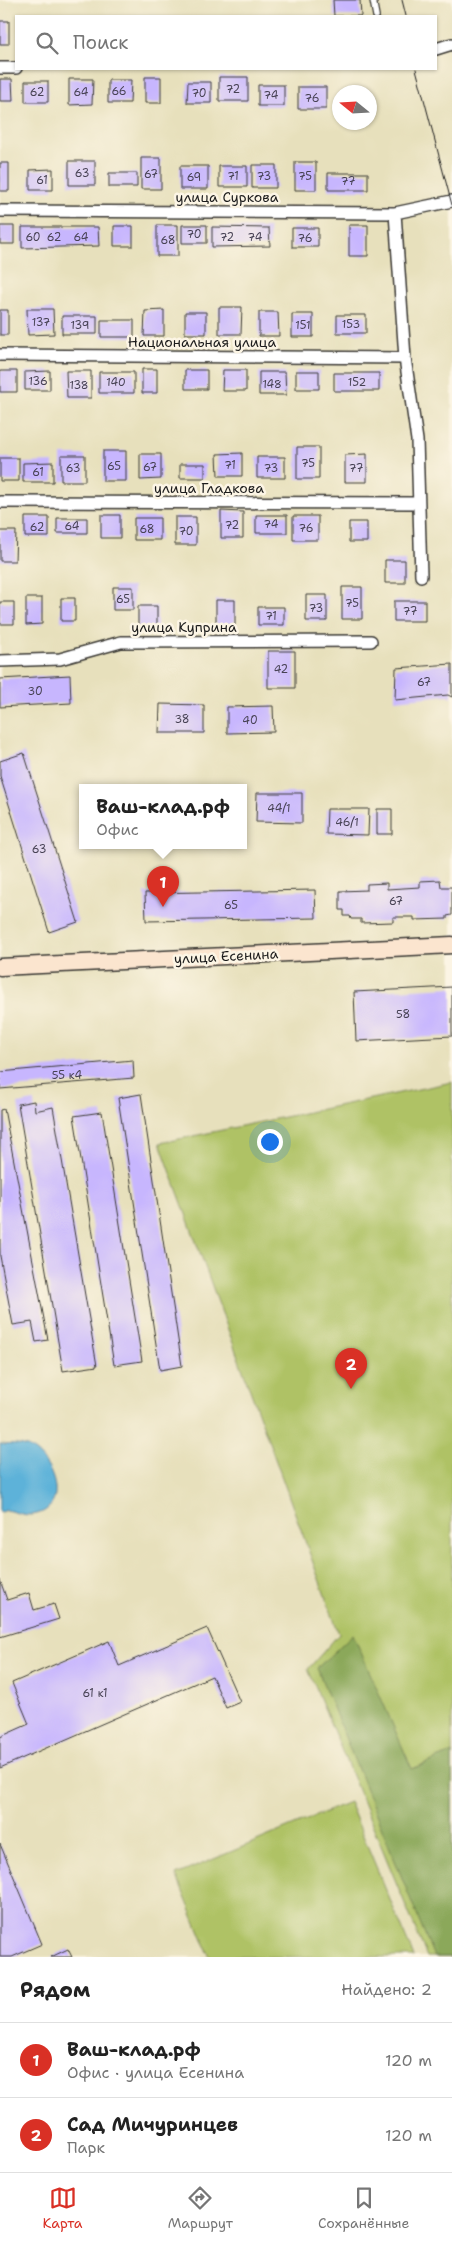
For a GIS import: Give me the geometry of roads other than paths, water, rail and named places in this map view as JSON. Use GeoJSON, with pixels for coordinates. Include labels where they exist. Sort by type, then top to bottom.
{"type":"FeatureCollection","features":[{"type":"Feature","properties":{"kind":"street"},"geometry":{"type":"LineString","coordinates":[[437,49],[452,44]]}},
{"type":"Feature","properties":{"kind":"street"},"geometry":{"type":"LineString","coordinates":[[0,68],[15,68]]}},
{"type":"Feature","properties":{"kind":"street","name":"улица Суркова"},"geometry":{"type":"LineString","coordinates":[[0,211],[395,212],[452,202]]}},
{"type":"Feature","properties":{"kind":"street"},"geometry":{"type":"LineString","coordinates":[[395,212],[404,358],[417,440],[417,503],[421,576]]}},
{"type":"Feature","properties":{"kind":"street","name":"Национальная улица"},"geometry":{"type":"LineString","coordinates":[[0,355],[404,358]]}},
{"type":"Feature","properties":{"kind":"street","name":"улица Гладкова"},"geometry":{"type":"LineString","coordinates":[[0,502],[417,503]]}},
{"type":"Feature","properties":{"kind":"street","name":"улица Куприна"},"geometry":{"type":"LineString","coordinates":[[0,661],[60,659],[121,642],[371,641]]}},
{"type":"Feature","properties":{"kind":"street","name":"улица Есенина"},"geometry":{"type":"LineString","coordinates":[[0,967],[452,945]]}},
{"type":"Feature","properties":{"kind":"lane"},"geometry":{"type":"LineString","coordinates":[[373,0],[376,15]]}},
{"type":"Feature","properties":{"kind":"water"},"geometry":{"type":"Polygon","coordinates":[[[0,1444],[27,1447],[36,1452],[43,1460],[50,1470],[55,1491],[53,1501],[47,1509],[33,1515],[6,1510],[0,1513],[0,1444]]]}},
{"type":"Feature","properties":{"kind":"tram line"},"geometry":{"type":"LineString","coordinates":[[402,0],[406,15]]}},
{"type":"Feature","properties":{"kind":"tram line"},"geometry":{"type":"LineString","coordinates":[[416,70],[452,205]]}},
{"type":"Feature","properties":{"kind":"place","name":"Ваш-клад.рф"},"geometry":{"type":"Point","coordinates":[163,907]}},
{"type":"Feature","properties":{"kind":"place","name":"Сад Мичуринцев"},"geometry":{"type":"Point","coordinates":[351,1389]}}]}
